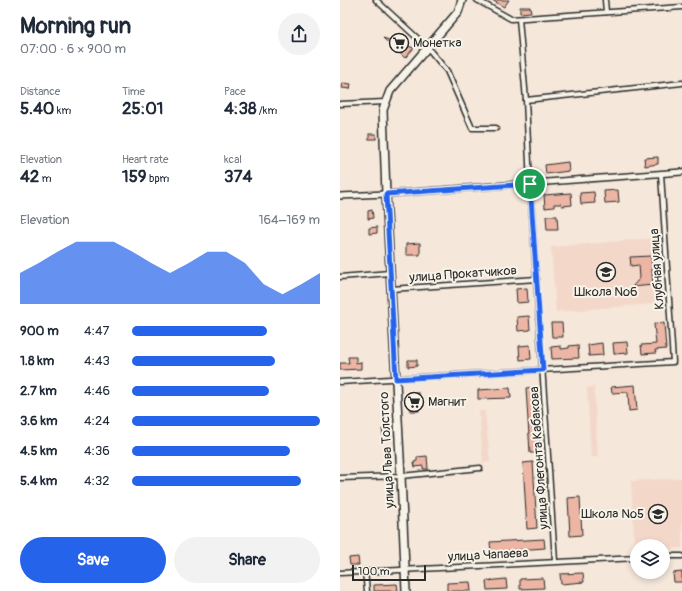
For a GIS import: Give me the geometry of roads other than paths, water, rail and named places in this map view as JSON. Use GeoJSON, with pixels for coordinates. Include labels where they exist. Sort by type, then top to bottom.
{"type":"FeatureCollection","features":[{"type":"Feature","properties":{"kind":"main road","name":"улица Льва Толстого"},"geometry":{"type":"LineString","coordinates":[[406,591],[383,110],[390,91],[458,12],[462,0]]}},
{"type":"Feature","properties":{"kind":"street"},"geometry":{"type":"LineString","coordinates":[[376,0],[427,47],[447,71],[472,128],[496,128]]}},
{"type":"Feature","properties":{"kind":"street"},"geometry":{"type":"LineString","coordinates":[[477,0],[511,19],[682,7]]}},
{"type":"Feature","properties":{"kind":"street"},"geometry":{"type":"LineString","coordinates":[[605,0],[606,12]]}},
{"type":"Feature","properties":{"kind":"street","name":"улица Флегонта Кабакова"},"geometry":{"type":"LineString","coordinates":[[519,19],[526,100],[530,184],[555,562]]}},
{"type":"Feature","properties":{"kind":"street"},"geometry":{"type":"LineString","coordinates":[[526,100],[682,84]]}},
{"type":"Feature","properties":{"kind":"street"},"geometry":{"type":"LineString","coordinates":[[340,104],[385,102]]}},
{"type":"Feature","properties":{"kind":"street"},"geometry":{"type":"LineString","coordinates":[[340,196],[530,184],[682,172]]}},
{"type":"Feature","properties":{"kind":"street","name":"Клубная улица"},"geometry":{"type":"LineString","coordinates":[[543,370],[673,362],[661,174]]}},
{"type":"Feature","properties":{"kind":"street","name":"улица Прокатчиков"},"geometry":{"type":"LineString","coordinates":[[340,277],[390,273]]}},
{"type":"Feature","properties":{"kind":"street","name":"улица Прокатчиков"},"geometry":{"type":"LineString","coordinates":[[391,289],[537,279]]}},
{"type":"Feature","properties":{"kind":"street"},"geometry":{"type":"LineString","coordinates":[[340,382],[543,370]]}},
{"type":"Feature","properties":{"kind":"street"},"geometry":{"type":"LineString","coordinates":[[340,478],[401,476],[480,468]]}},
{"type":"Feature","properties":{"kind":"street"},"geometry":{"type":"LineString","coordinates":[[670,556],[682,556]]}},
{"type":"Feature","properties":{"kind":"street","name":"улица Чапаева"},"geometry":{"type":"LineString","coordinates":[[340,573],[630,558]]}},
{"type":"Feature","properties":{"kind":"street"},"geometry":{"type":"LineString","coordinates":[[365,572],[367,591]]}},
{"type":"Feature","properties":{"kind":"place","name":"Монетка"},"geometry":{"type":"Point","coordinates":[399,43]}},
{"type":"Feature","properties":{"kind":"place","name":"Школа №6"},"geometry":{"type":"Point","coordinates":[606,272]}},
{"type":"Feature","properties":{"kind":"place","name":"Магнит"},"geometry":{"type":"Point","coordinates":[414,402]}},
{"type":"Feature","properties":{"kind":"place","name":"Школа №5"},"geometry":{"type":"Point","coordinates":[658,514]}}]}
